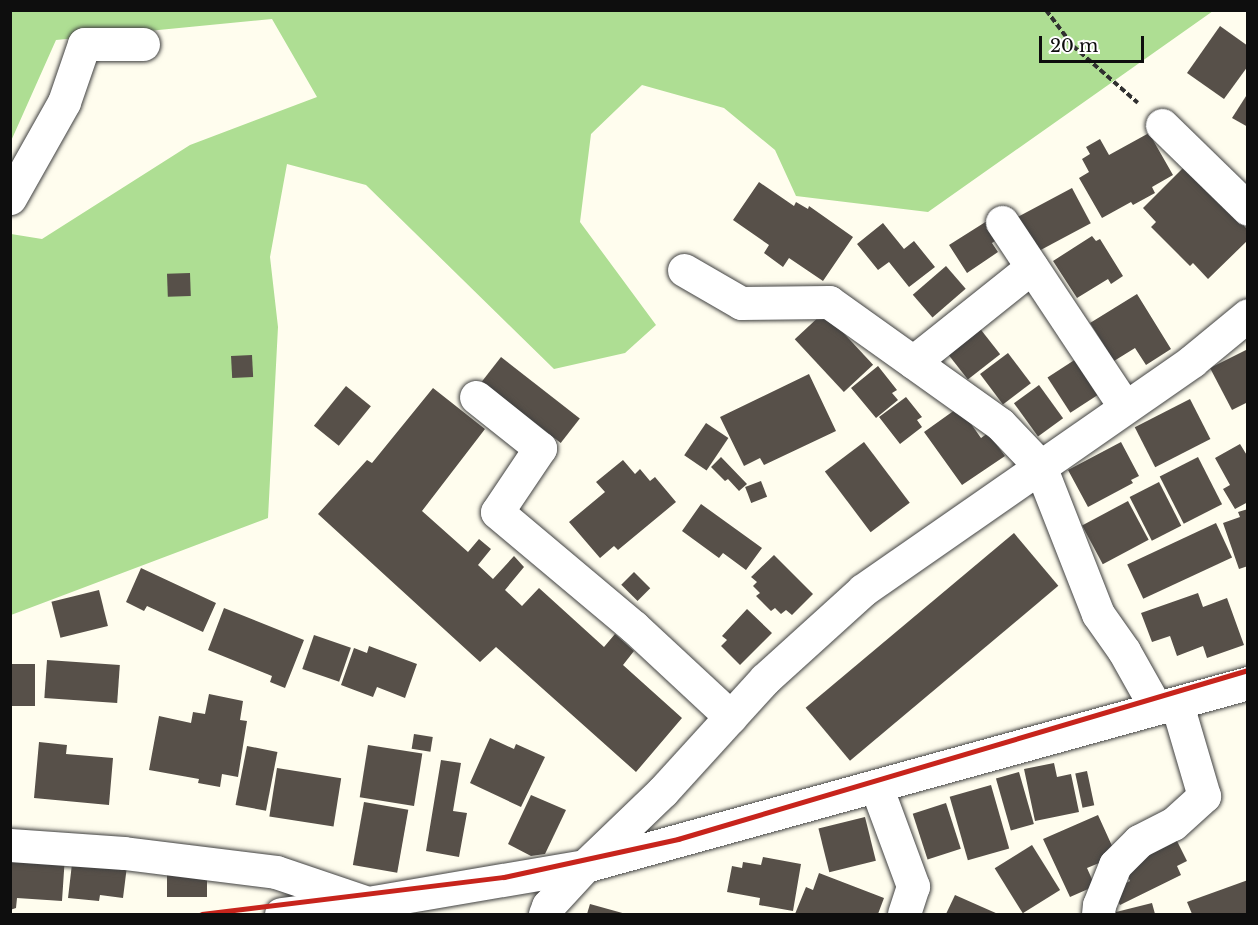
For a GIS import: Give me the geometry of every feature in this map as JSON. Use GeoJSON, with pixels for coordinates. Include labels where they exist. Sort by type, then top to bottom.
{"type":"FeatureCollection","features":[{"type":"Feature","properties":{"kind":"street"},"geometry":{"type":"LineString","coordinates":[[10,198],[64,102],[84,44],[142,44]]}},
{"type":"Feature","properties":{"kind":"street"},"geometry":{"type":"LineString","coordinates":[[1162,125],[1248,209]]}},
{"type":"Feature","properties":{"kind":"street"},"geometry":{"type":"LineString","coordinates":[[1002,222],[1125,407]]}},
{"type":"Feature","properties":{"kind":"street"},"geometry":{"type":"LineString","coordinates":[[913,362],[1032,267]]}},
{"type":"Feature","properties":{"kind":"street"},"geometry":{"type":"LineString","coordinates":[[684,270],[741,303],[829,302],[1000,424],[1040,466],[1098,614],[1167,706],[1204,796],[1173,824],[1139,841],[1115,865],[1099,905],[1098,915]]}},
{"type":"Feature","properties":{"kind":"street"},"geometry":{"type":"LineString","coordinates":[[545,915],[548,906],[585,866],[663,791],[765,679],[863,590],[1192,361],[1248,315]]}},
{"type":"Feature","properties":{"kind":"street"},"geometry":{"type":"LineString","coordinates":[[476,397],[540,448],[497,512],[634,627],[731,717]]}},
{"type":"Feature","properties":{"kind":"street"},"geometry":{"type":"LineString","coordinates":[[281,915],[368,903],[585,866],[1248,682]]}},
{"type":"Feature","properties":{"kind":"street"},"geometry":{"type":"LineString","coordinates":[[876,786],[913,886],[904,915]]}},
{"type":"Feature","properties":{"kind":"street"},"geometry":{"type":"LineString","coordinates":[[10,845],[124,853],[276,872],[368,903]]}},
{"type":"Feature","properties":{"kind":"path"},"geometry":{"type":"LineString","coordinates":[[1046,10],[1073,46],[1162,125]]}},
{"type":"Feature","properties":{"kind":"green space"},"geometry":{"type":"Polygon","coordinates":[[[11,11],[1213,11],[928,212],[796,196],[775,150],[724,108],[642,85],[591,134],[580,222],[656,325],[625,353],[554,369],[366,185],[287,164],[270,257],[278,327],[268,518],[11,615],[11,234],[42,239],[190,145],[317,97],[272,19],[56,40],[11,141],[11,11]]]}},
{"type":"Feature","properties":{"kind":"building"},"geometry":{"type":"Polygon","coordinates":[[[1220,26],[1248,46],[1248,66],[1224,99],[1187,73],[1220,26]]]}},
{"type":"Feature","properties":{"kind":"building"},"geometry":{"type":"Polygon","coordinates":[[[1248,93],[1248,127],[1232,118],[1248,93]]]}},
{"type":"Feature","properties":{"kind":"building"},"geometry":{"type":"Polygon","coordinates":[[[1149,133],[1173,175],[1152,187],[1155,193],[1133,205],[1131,202],[1102,218],[1079,178],[1089,172],[1082,159],[1090,154],[1086,147],[1100,139],[1109,155],[1149,133]]]}},
{"type":"Feature","properties":{"kind":"building"},"geometry":{"type":"Polygon","coordinates":[[[1185,166],[1248,230],[1248,240],[1208,279],[1193,263],[1190,266],[1151,227],[1156,222],[1143,208],[1185,166]]]}},
{"type":"Feature","properties":{"kind":"building"},"geometry":{"type":"Polygon","coordinates":[[[759,182],[794,206],[796,202],[808,209],[809,206],[853,237],[823,281],[789,258],[783,267],[764,253],[769,245],[733,220],[759,182]]]}},
{"type":"Feature","properties":{"kind":"building"},"geometry":{"type":"Polygon","coordinates":[[[1072,188],[1091,223],[1037,252],[1018,217],[1072,188]]]}},
{"type":"Feature","properties":{"kind":"building"},"geometry":{"type":"Polygon","coordinates":[[[987,221],[998,239],[992,243],[998,252],[967,273],[949,245],[987,221]]]}},
{"type":"Feature","properties":{"kind":"building"},"geometry":{"type":"Polygon","coordinates":[[[883,223],[904,249],[914,241],[935,267],[909,287],[889,262],[878,270],[857,244],[883,223]]]}},
{"type":"Feature","properties":{"kind":"building"},"geometry":{"type":"Polygon","coordinates":[[[1092,236],[1096,241],[1100,239],[1123,276],[1111,284],[1108,279],[1077,298],[1053,261],[1092,236]]]}},
{"type":"Feature","properties":{"kind":"building"},"geometry":{"type":"Polygon","coordinates":[[[946,266],[966,289],[932,318],[913,295],[946,266]]]}},
{"type":"Feature","properties":{"kind":"building"},"geometry":{"type":"Polygon","coordinates":[[[190,273],[191,296],[168,297],[167,274],[190,273]]]}},
{"type":"Feature","properties":{"kind":"building"},"geometry":{"type":"Polygon","coordinates":[[[1137,294],[1171,349],[1146,365],[1135,348],[1114,361],[1090,323],[1137,294]]]}},
{"type":"Feature","properties":{"kind":"building"},"geometry":{"type":"Polygon","coordinates":[[[824,312],[873,365],[844,392],[795,339],[824,312]]]}},
{"type":"Feature","properties":{"kind":"building"},"geometry":{"type":"Polygon","coordinates":[[[978,326],[1000,354],[968,380],[946,351],[978,326]]]}},
{"type":"Feature","properties":{"kind":"building"},"geometry":{"type":"Polygon","coordinates":[[[1248,349],[1248,402],[1232,410],[1210,368],[1248,349]]]}},
{"type":"Feature","properties":{"kind":"building"},"geometry":{"type":"Polygon","coordinates":[[[1008,353],[1031,383],[1003,404],[980,374],[1008,353]]]}},
{"type":"Feature","properties":{"kind":"building"},"geometry":{"type":"Polygon","coordinates":[[[252,355],[253,377],[232,378],[231,356],[252,355]]]}},
{"type":"Feature","properties":{"kind":"building"},"geometry":{"type":"Polygon","coordinates":[[[501,357],[580,419],[561,443],[482,381],[501,357]]]}},
{"type":"Feature","properties":{"kind":"building"},"geometry":{"type":"Polygon","coordinates":[[[1076,359],[1099,394],[1070,413],[1047,378],[1076,359]]]}},
{"type":"Feature","properties":{"kind":"building"},"geometry":{"type":"Polygon","coordinates":[[[878,366],[897,390],[892,393],[898,400],[876,418],[851,388],[878,366]]]}},
{"type":"Feature","properties":{"kind":"building"},"geometry":{"type":"Polygon","coordinates":[[[809,374],[836,431],[764,465],[760,458],[744,466],[720,417],[809,374]]]}},
{"type":"Feature","properties":{"kind":"building"},"geometry":{"type":"Polygon","coordinates":[[[1039,385],[1063,418],[1038,436],[1014,403],[1039,385]]]}},
{"type":"Feature","properties":{"kind":"building"},"geometry":{"type":"Polygon","coordinates":[[[346,386],[371,406],[339,446],[314,426],[346,386]]]}},
{"type":"Feature","properties":{"kind":"building"},"geometry":{"type":"Polygon","coordinates":[[[433,388],[485,429],[422,511],[468,552],[479,539],[491,549],[478,565],[493,579],[514,556],[524,567],[505,590],[522,606],[539,588],[604,647],[615,634],[634,651],[623,665],[682,718],[636,772],[496,647],[480,662],[318,514],[367,460],[372,463],[433,388]]]}},
{"type":"Feature","properties":{"kind":"building"},"geometry":{"type":"Polygon","coordinates":[[[906,397],[922,417],[917,420],[922,427],[900,444],[879,417],[906,397]]]}},
{"type":"Feature","properties":{"kind":"building"},"geometry":{"type":"Polygon","coordinates":[[[1190,399],[1210,439],[1155,467],[1135,427],[1190,399]]]}},
{"type":"Feature","properties":{"kind":"building"},"geometry":{"type":"Polygon","coordinates":[[[959,407],[981,438],[988,433],[1005,456],[962,485],[924,432],[959,407]]]}},
{"type":"Feature","properties":{"kind":"building"},"geometry":{"type":"Polygon","coordinates":[[[706,423],[728,438],[707,470],[684,455],[706,423]]]}},
{"type":"Feature","properties":{"kind":"building"},"geometry":{"type":"Polygon","coordinates":[[[864,442],[910,503],[871,532],[825,471],[864,442]]]}},
{"type":"Feature","properties":{"kind":"building"},"geometry":{"type":"Polygon","coordinates":[[[1121,442],[1139,476],[1131,480],[1133,483],[1088,507],[1068,470],[1121,442]]]}},
{"type":"Feature","properties":{"kind":"building"},"geometry":{"type":"Polygon","coordinates":[[[1240,444],[1248,457],[1248,502],[1235,509],[1223,489],[1230,485],[1215,458],[1240,444]]]}},
{"type":"Feature","properties":{"kind":"building"},"geometry":{"type":"Polygon","coordinates":[[[721,457],[747,484],[739,491],[728,479],[725,481],[711,467],[721,457]]]}},
{"type":"Feature","properties":{"kind":"building"},"geometry":{"type":"Polygon","coordinates":[[[1198,457],[1222,504],[1184,524],[1160,477],[1198,457]]]}},
{"type":"Feature","properties":{"kind":"building"},"geometry":{"type":"Polygon","coordinates":[[[623,460],[635,474],[640,469],[650,481],[655,477],[676,502],[618,550],[614,546],[600,558],[569,522],[605,492],[596,482],[623,460]]]}},
{"type":"Feature","properties":{"kind":"building"},"geometry":{"type":"Polygon","coordinates":[[[761,481],[767,497],[751,503],[745,487],[761,481]]]}},
{"type":"Feature","properties":{"kind":"building"},"geometry":{"type":"Polygon","coordinates":[[[1159,482],[1181,526],[1152,541],[1130,497],[1159,482]]]}},
{"type":"Feature","properties":{"kind":"building"},"geometry":{"type":"Polygon","coordinates":[[[1128,501],[1149,540],[1103,564],[1082,525],[1128,501]]]}},
{"type":"Feature","properties":{"kind":"building"},"geometry":{"type":"Polygon","coordinates":[[[701,504],[762,548],[746,570],[723,553],[719,558],[682,531],[701,504]]]}},
{"type":"Feature","properties":{"kind":"building"},"geometry":{"type":"Polygon","coordinates":[[[1248,509],[1248,566],[1239,569],[1223,523],[1240,517],[1238,512],[1248,509]]]}},
{"type":"Feature","properties":{"kind":"building"},"geometry":{"type":"Polygon","coordinates":[[[1216,523],[1232,557],[1143,599],[1127,564],[1216,523]]]}},
{"type":"Feature","properties":{"kind":"building"},"geometry":{"type":"Polygon","coordinates":[[[1014,533],[1058,586],[850,761],[806,708],[1014,533]]]}},
{"type":"Feature","properties":{"kind":"building"},"geometry":{"type":"Polygon","coordinates":[[[774,555],[813,594],[792,615],[786,610],[781,614],[775,608],[771,611],[756,596],[760,593],[753,586],[757,582],[751,577],[774,555]]]}},
{"type":"Feature","properties":{"kind":"building"},"geometry":{"type":"Polygon","coordinates":[[[141,568],[216,603],[203,632],[147,606],[144,611],[126,602],[141,568]]]}},
{"type":"Feature","properties":{"kind":"building"},"geometry":{"type":"Polygon","coordinates":[[[634,572],[650,588],[638,601],[621,585],[634,572]]]}},
{"type":"Feature","properties":{"kind":"building"},"geometry":{"type":"Polygon","coordinates":[[[99,590],[108,626],[60,638],[51,602],[99,590]]]}},
{"type":"Feature","properties":{"kind":"building"},"geometry":{"type":"Polygon","coordinates":[[[1198,593],[1203,607],[1227,598],[1244,645],[1207,658],[1203,646],[1177,656],[1170,636],[1152,642],[1141,613],[1198,593]]]}},
{"type":"Feature","properties":{"kind":"building"},"geometry":{"type":"Polygon","coordinates":[[[224,608],[304,640],[285,688],[270,682],[272,676],[208,650],[224,608]]]}},
{"type":"Feature","properties":{"kind":"building"},"geometry":{"type":"Polygon","coordinates":[[[747,609],[772,633],[740,665],[721,646],[727,640],[722,636],[747,609]]]}},
{"type":"Feature","properties":{"kind":"building"},"geometry":{"type":"Polygon","coordinates":[[[314,635],[351,648],[339,682],[302,669],[314,635]]]}},
{"type":"Feature","properties":{"kind":"building"},"geometry":{"type":"Polygon","coordinates":[[[369,646],[417,664],[405,698],[377,687],[373,697],[341,685],[354,648],[367,653],[369,646]]]}},
{"type":"Feature","properties":{"kind":"building"},"geometry":{"type":"Polygon","coordinates":[[[47,660],[120,665],[117,703],[44,698],[47,660]]]}},
{"type":"Feature","properties":{"kind":"building"},"geometry":{"type":"Polygon","coordinates":[[[10,664],[35,664],[35,706],[10,706],[10,664]]]}},
{"type":"Feature","properties":{"kind":"building"},"geometry":{"type":"Polygon","coordinates":[[[209,694],[243,701],[240,720],[247,721],[238,777],[222,774],[220,787],[198,783],[199,779],[149,770],[159,716],[191,723],[193,712],[205,714],[209,694]]]}},
{"type":"Feature","properties":{"kind":"building"},"geometry":{"type":"Polygon","coordinates":[[[414,734],[433,737],[430,752],[412,749],[414,734]]]}},
{"type":"Feature","properties":{"kind":"building"},"geometry":{"type":"Polygon","coordinates":[[[490,738],[514,749],[516,744],[545,757],[521,807],[470,783],[490,738]]]}},
{"type":"Feature","properties":{"kind":"building"},"geometry":{"type":"Polygon","coordinates":[[[39,742],[67,745],[66,754],[113,758],[109,805],[34,798],[39,742]]]}},
{"type":"Feature","properties":{"kind":"building"},"geometry":{"type":"Polygon","coordinates":[[[368,745],[422,754],[414,806],[360,797],[368,745]]]}},
{"type":"Feature","properties":{"kind":"building"},"geometry":{"type":"Polygon","coordinates":[[[247,746],[277,752],[266,811],[236,805],[247,746]]]}},
{"type":"Feature","properties":{"kind":"building"},"geometry":{"type":"Polygon","coordinates":[[[441,760],[461,763],[453,811],[467,813],[459,857],[426,851],[441,760]]]}},
{"type":"Feature","properties":{"kind":"building"},"geometry":{"type":"Polygon","coordinates":[[[1054,763],[1057,777],[1071,774],[1079,812],[1035,821],[1024,769],[1054,763]]]}},
{"type":"Feature","properties":{"kind":"building"},"geometry":{"type":"Polygon","coordinates":[[[277,768],[341,778],[334,827],[269,816],[277,768]]]}},
{"type":"Feature","properties":{"kind":"building"},"geometry":{"type":"Polygon","coordinates":[[[1087,771],[1094,805],[1083,808],[1075,773],[1087,771]]]}},
{"type":"Feature","properties":{"kind":"building"},"geometry":{"type":"Polygon","coordinates":[[[1019,772],[1034,824],[1011,831],[996,779],[1019,772]]]}},
{"type":"Feature","properties":{"kind":"building"},"geometry":{"type":"Polygon","coordinates":[[[991,785],[1009,848],[968,860],[950,797],[991,785]]]}},
{"type":"Feature","properties":{"kind":"building"},"geometry":{"type":"Polygon","coordinates":[[[531,795],[566,810],[545,854],[531,856],[508,844],[531,795]]]}},
{"type":"Feature","properties":{"kind":"building"},"geometry":{"type":"Polygon","coordinates":[[[364,802],[408,810],[397,873],[353,865],[364,802]]]}},
{"type":"Feature","properties":{"kind":"building"},"geometry":{"type":"Polygon","coordinates":[[[946,803],[961,849],[928,859],[913,814],[946,803]]]}},
{"type":"Feature","properties":{"kind":"building"},"geometry":{"type":"Polygon","coordinates":[[[1098,815],[1113,848],[1109,859],[1087,868],[1095,886],[1070,897],[1043,839],[1098,815]]]}},
{"type":"Feature","properties":{"kind":"building"},"geometry":{"type":"Polygon","coordinates":[[[865,817],[876,861],[829,872],[818,829],[865,817]]]}},
{"type":"Feature","properties":{"kind":"building"},"geometry":{"type":"Polygon","coordinates":[[[1176,839],[1187,861],[1177,866],[1181,875],[1120,905],[1112,890],[1130,881],[1123,866],[1176,839]]]}},
{"type":"Feature","properties":{"kind":"building"},"geometry":{"type":"Polygon","coordinates":[[[1032,845],[1060,890],[1023,913],[995,868],[1032,845]]]}},
{"type":"Feature","properties":{"kind":"building"},"geometry":{"type":"Polygon","coordinates":[[[73,855],[127,866],[123,898],[100,895],[99,901],[68,898],[73,855]]]}},
{"type":"Feature","properties":{"kind":"building"},"geometry":{"type":"Polygon","coordinates":[[[65,856],[62,901],[17,898],[16,908],[10,910],[10,860],[65,856]]]}},
{"type":"Feature","properties":{"kind":"building"},"geometry":{"type":"Polygon","coordinates":[[[763,857],[801,864],[793,911],[759,905],[760,898],[727,892],[732,866],[742,868],[743,862],[761,865],[763,857]]]}},
{"type":"Feature","properties":{"kind":"building"},"geometry":{"type":"Polygon","coordinates":[[[167,869],[207,869],[207,897],[167,897],[167,869]]]}},
{"type":"Feature","properties":{"kind":"building"},"geometry":{"type":"Polygon","coordinates":[[[819,873],[884,898],[878,914],[795,914],[806,887],[813,890],[819,873]]]}},
{"type":"Feature","properties":{"kind":"building"},"geometry":{"type":"Polygon","coordinates":[[[1248,880],[1248,914],[1192,914],[1187,902],[1248,880]]]}},
{"type":"Feature","properties":{"kind":"building"},"geometry":{"type":"Polygon","coordinates":[[[955,895],[998,914],[946,914],[955,895]]]}},
{"type":"Feature","properties":{"kind":"building"},"geometry":{"type":"Polygon","coordinates":[[[1152,903],[1155,914],[1116,914],[1116,912],[1152,903]]]}},
{"type":"Feature","properties":{"kind":"building"},"geometry":{"type":"Polygon","coordinates":[[[590,904],[626,914],[587,914],[590,904]]]}},
{"type":"Feature","properties":{"kind":"railway"},"geometry":{"type":"LineString","coordinates":[[202,914],[504,877],[678,839],[1248,670]]}}]}
